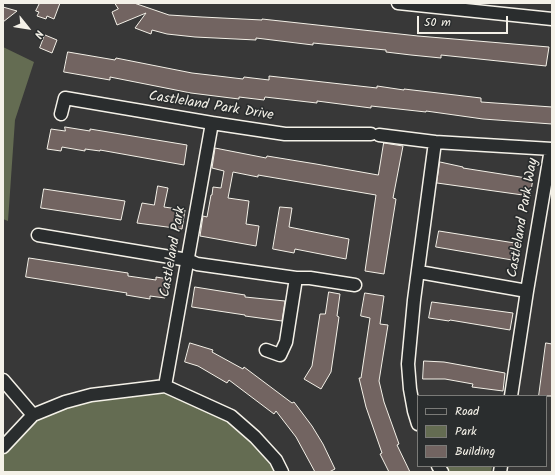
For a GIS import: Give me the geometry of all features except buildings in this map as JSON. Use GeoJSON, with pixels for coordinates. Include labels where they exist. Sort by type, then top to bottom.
{"type":"FeatureCollection","features":[{"type":"Feature","properties":{"kind":"street"},"geometry":{"type":"LineString","coordinates":[[398,3],[552,19]]}},
{"type":"Feature","properties":{"kind":"street","name":"Castleland Park Drive"},"geometry":{"type":"LineString","coordinates":[[61,114],[64,98],[285,134],[375,134]]}},
{"type":"Feature","properties":{"kind":"street","name":"Castleland Park"},"geometry":{"type":"LineString","coordinates":[[165,386],[212,123]]}},
{"type":"Feature","properties":{"kind":"street","name":"Castleland Park Way"},"geometry":{"type":"LineString","coordinates":[[375,134],[435,142],[551,149],[511,395]]}},
{"type":"Feature","properties":{"kind":"street"},"geometry":{"type":"LineString","coordinates":[[416,410],[410,389],[408,364],[414,300],[419,272],[435,142]]}},
{"type":"Feature","properties":{"kind":"street"},"geometry":{"type":"LineString","coordinates":[[38,234],[188,260],[197,264],[355,285]]}},
{"type":"Feature","properties":{"kind":"street","name":"Castleland Park Way"},"geometry":{"type":"LineString","coordinates":[[419,272],[527,291]]}},
{"type":"Feature","properties":{"kind":"street"},"geometry":{"type":"LineString","coordinates":[[266,350],[280,355],[286,342],[296,278]]}},
{"type":"Feature","properties":{"kind":"street"},"geometry":{"type":"LineString","coordinates":[[3,380],[32,415]]}},
{"type":"Feature","properties":{"kind":"street"},"geometry":{"type":"LineString","coordinates":[[3,446],[32,415],[65,402],[91,395],[165,386],[231,416],[255,437],[276,460],[282,472]]}},
{"type":"Feature","properties":{"kind":"green space"},"geometry":{"type":"Polygon","coordinates":[[[3,47],[34,62],[15,120],[8,221],[3,219],[3,47]]]}},
{"type":"Feature","properties":{"kind":"green space"},"geometry":{"type":"Polygon","coordinates":[[[151,387],[231,416],[282,472],[3,472],[3,447],[33,415],[65,402],[151,387]]]}},
{"type":"Feature","properties":{"kind":"green space"},"geometry":{"type":"Polygon","coordinates":[[[446,467],[492,467],[491,472],[450,472],[446,467]]]}}]}
